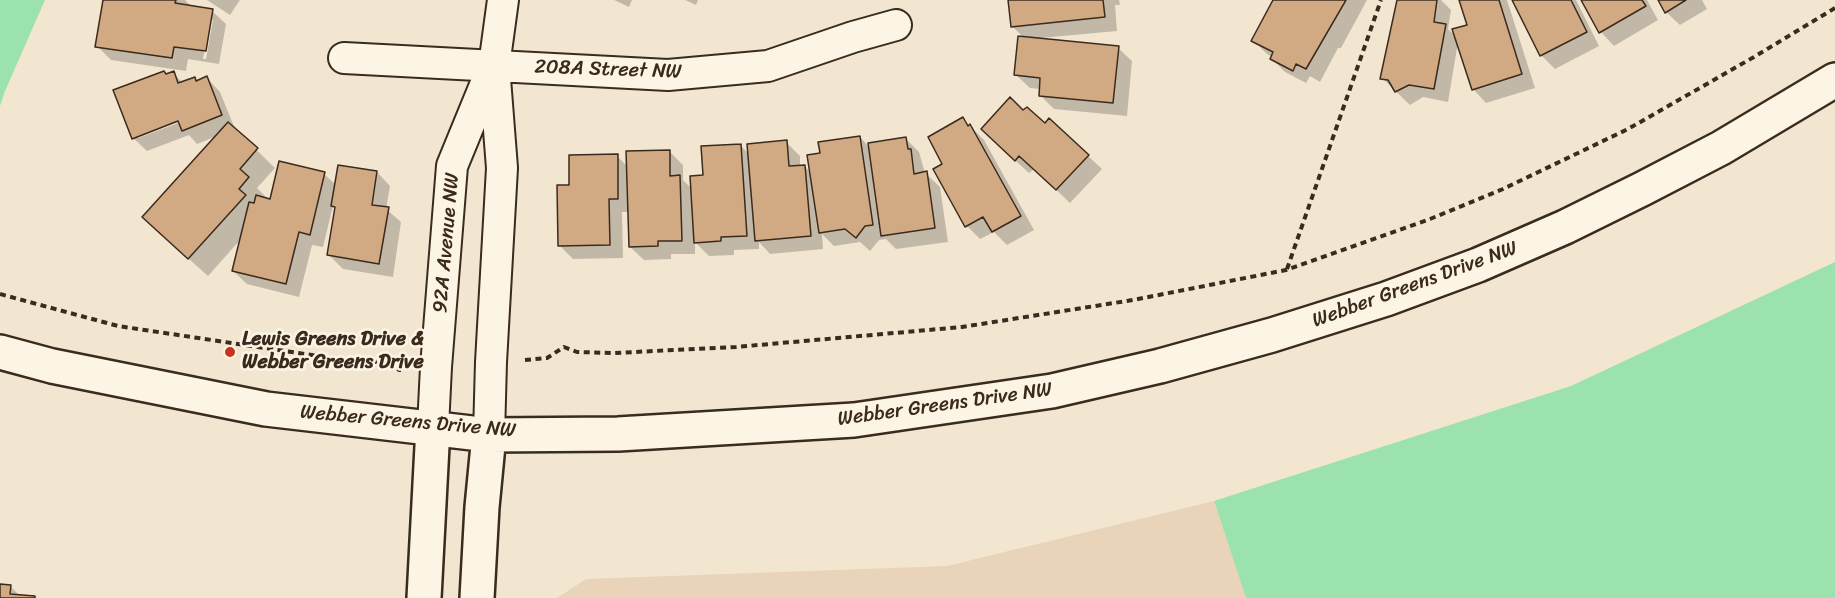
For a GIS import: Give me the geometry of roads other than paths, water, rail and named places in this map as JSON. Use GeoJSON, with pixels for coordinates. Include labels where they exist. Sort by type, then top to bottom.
{"type":"FeatureCollection","features":[{"type":"Feature","properties":{"kind":"main road","name":"Webber Greens Drive NW"},"geometry":{"type":"LineString","coordinates":[[0,352],[52,366],[266,409],[489,435],[618,434],[854,420],[1052,391],[1160,366],[1284,331],[1386,299],[1478,265],[1565,227],[1652,184],[1721,148],[1835,80]]}},
{"type":"Feature","properties":{"kind":"main road"},"geometry":{"type":"LineString","coordinates":[[424,598],[433,428]]}},
{"type":"Feature","properties":{"kind":"main road"},"geometry":{"type":"LineString","coordinates":[[477,598],[489,435]]}},
{"type":"Feature","properties":{"kind":"street","name":"92A Avenue NW"},"geometry":{"type":"LineString","coordinates":[[489,435],[490,362],[502,168],[494,66],[503,0]]}},
{"type":"Feature","properties":{"kind":"street","name":"208A Street NW"},"geometry":{"type":"LineString","coordinates":[[494,66],[668,75],[768,66],[896,25]]}},
{"type":"Feature","properties":{"kind":"street"},"geometry":{"type":"LineString","coordinates":[[344,58],[494,66]]}},
{"type":"Feature","properties":{"kind":"street","name":"92A Avenue NW"},"geometry":{"type":"LineString","coordinates":[[433,428],[452,166],[494,66]]}},
{"type":"Feature","properties":{"kind":"place","name":"Lewis Greens Drive & Webber Greens Drive"},"geometry":{"type":"Point","coordinates":[230,352]}}]}
